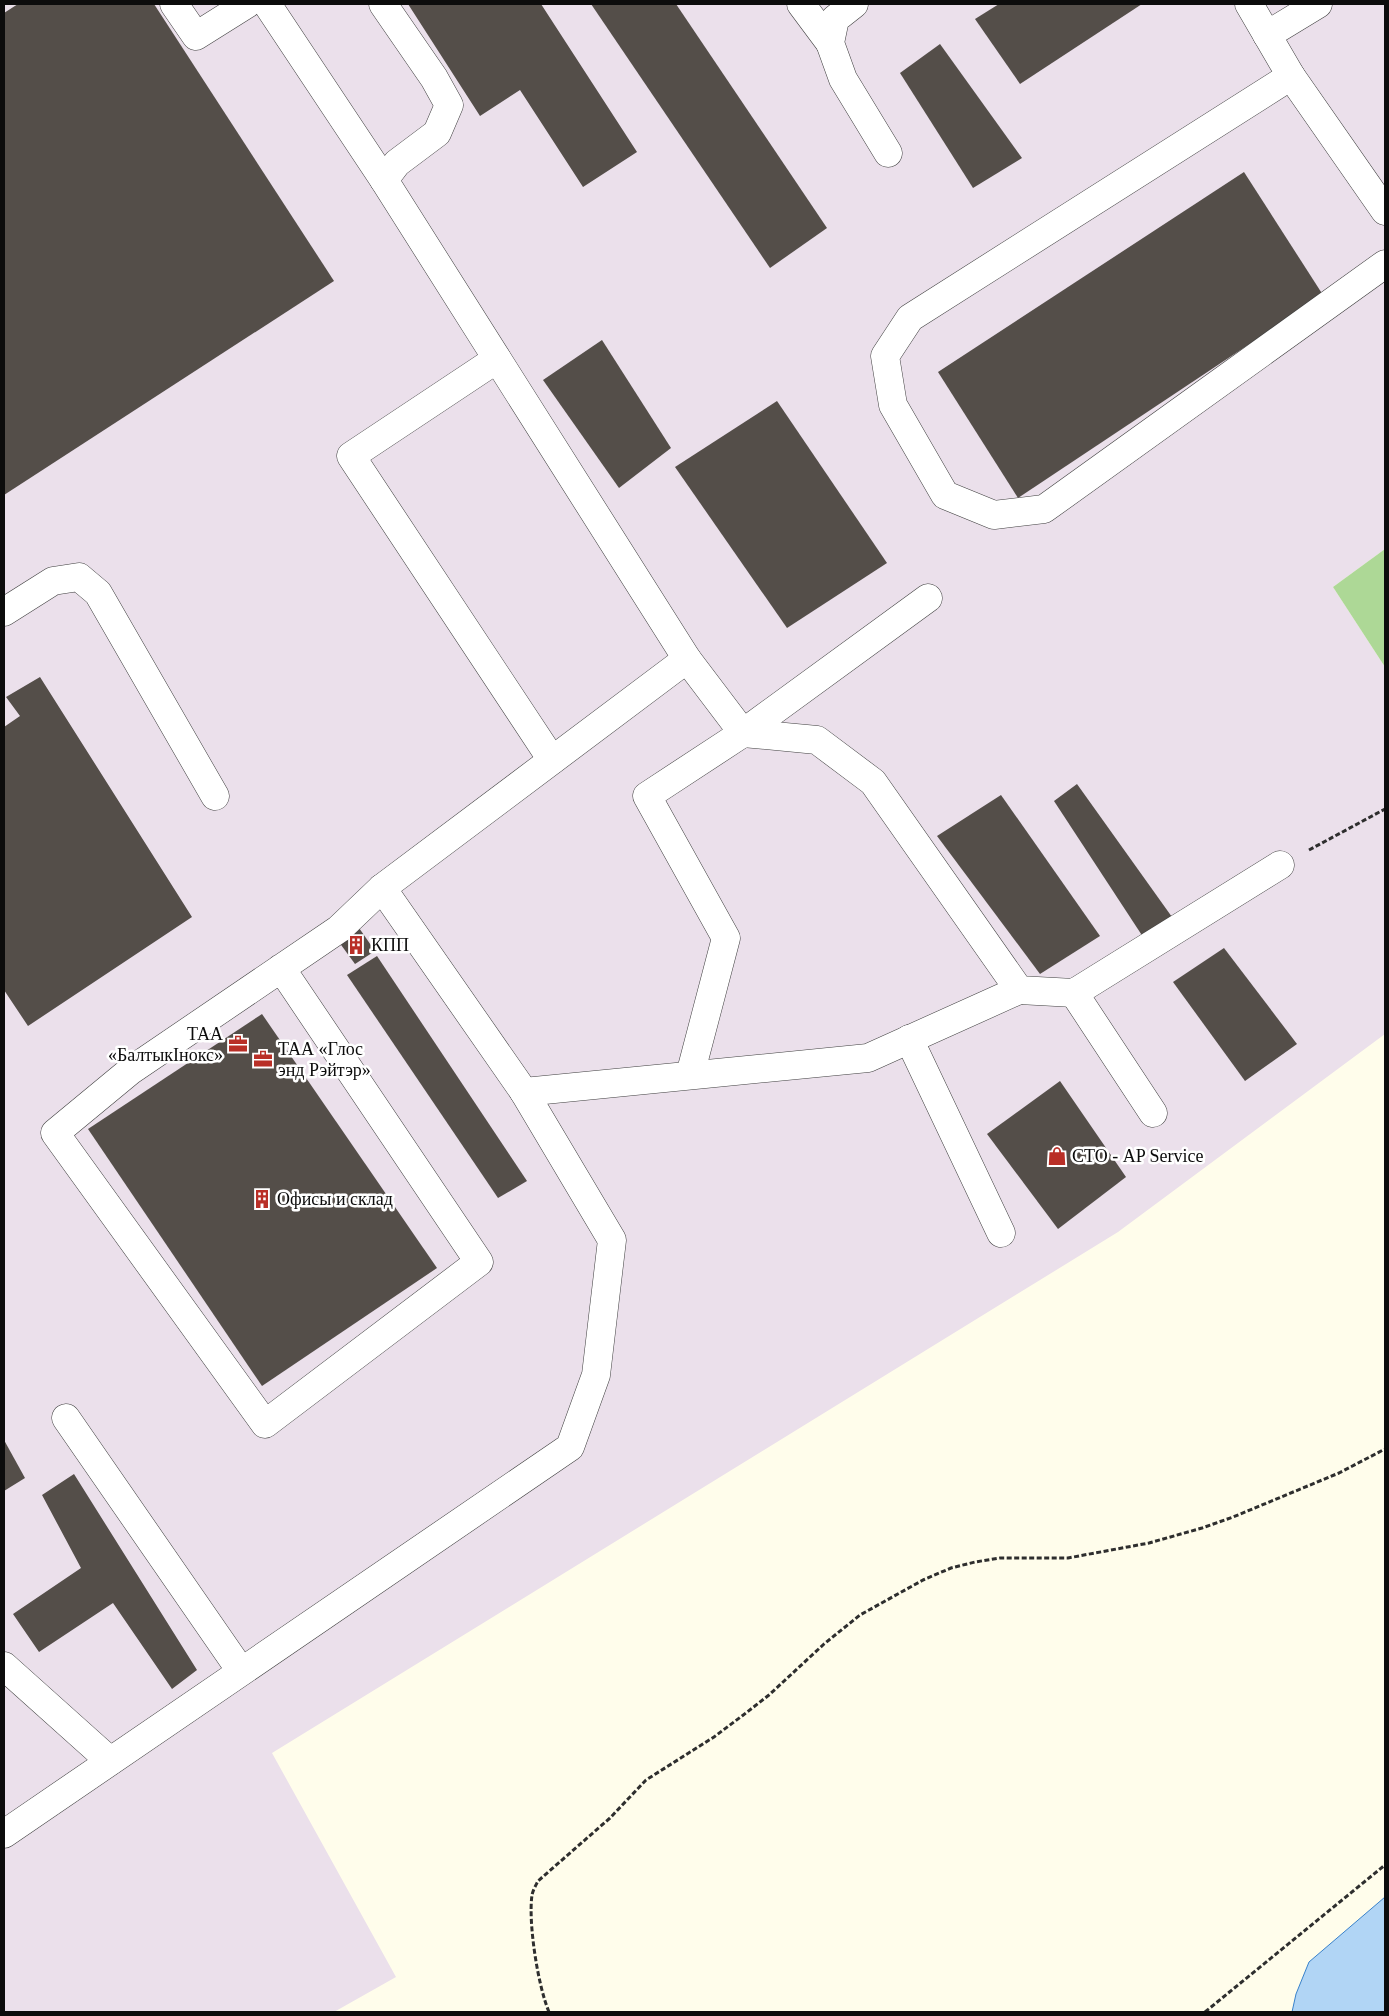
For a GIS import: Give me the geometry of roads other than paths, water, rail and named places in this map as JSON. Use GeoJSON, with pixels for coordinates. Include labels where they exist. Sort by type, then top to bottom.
{"type":"FeatureCollection","features":[{"type":"Feature","properties":{"kind":"lane"},"geometry":{"type":"LineString","coordinates":[[174,4],[196,36],[247,4]]}},
{"type":"Feature","properties":{"kind":"lane"},"geometry":{"type":"LineString","coordinates":[[267,4],[384,180],[688,659],[743,732],[816,740],[873,782],[1019,990]]}},
{"type":"Feature","properties":{"kind":"lane"},"geometry":{"type":"LineString","coordinates":[[383,4],[434,78],[449,105],[437,133],[397,164],[384,180]]}},
{"type":"Feature","properties":{"kind":"lane"},"geometry":{"type":"LineString","coordinates":[[801,4],[830,43],[843,79],[888,153]]}},
{"type":"Feature","properties":{"kind":"lane"},"geometry":{"type":"LineString","coordinates":[[830,43],[835,19],[854,4]]}},
{"type":"Feature","properties":{"kind":"lane"},"geometry":{"type":"LineString","coordinates":[[1249,4],[1291,76],[1385,210]]}},
{"type":"Feature","properties":{"kind":"lane"},"geometry":{"type":"LineString","coordinates":[[1267,35],[1318,4]]}},
{"type":"Feature","properties":{"kind":"lane"},"geometry":{"type":"LineString","coordinates":[[1291,76],[910,318],[886,356],[893,405],[945,495],[994,515],[1044,509],[1385,264]]}},
{"type":"Feature","properties":{"kind":"lane"},"geometry":{"type":"LineString","coordinates":[[497,359],[351,456],[552,760]]}},
{"type":"Feature","properties":{"kind":"lane"},"geometry":{"type":"LineString","coordinates":[[4,612],[53,581],[79,577],[98,593],[215,796]]}},
{"type":"Feature","properties":{"kind":"lane"},"geometry":{"type":"LineString","coordinates":[[690,1075],[726,938],[647,796],[743,732],[928,598]]}},
{"type":"Feature","properties":{"kind":"lane"},"geometry":{"type":"LineString","coordinates":[[281,968],[479,1262],[265,1424],[55,1133],[130,1071],[281,968],[339,929],[382,888],[688,659]]}},
{"type":"Feature","properties":{"kind":"lane"},"geometry":{"type":"LineString","coordinates":[[524,1092],[868,1058],[1019,990],[1074,993],[1280,865]]}},
{"type":"Feature","properties":{"kind":"lane"},"geometry":{"type":"LineString","coordinates":[[4,1834],[570,1447],[596,1374],[612,1240],[524,1092],[382,888]]}},
{"type":"Feature","properties":{"kind":"lane"},"geometry":{"type":"LineString","coordinates":[[1074,993],[1153,1113]]}},
{"type":"Feature","properties":{"kind":"lane"},"geometry":{"type":"LineString","coordinates":[[909,1039],[1001,1233]]}},
{"type":"Feature","properties":{"kind":"lane"},"geometry":{"type":"LineString","coordinates":[[66,1418],[241,1671]]}},
{"type":"Feature","properties":{"kind":"lane"},"geometry":{"type":"LineString","coordinates":[[4,1666],[110,1761]]}},
{"type":"Feature","properties":{"kind":"water"},"geometry":{"type":"Polygon","coordinates":[[[1385,1897],[1385,2012],[1292,2012],[1296,1994],[1309,1962],[1385,1897]]]}},
{"type":"Feature","properties":{"kind":"place","name":"КПП"},"geometry":{"type":"Point","coordinates":[356,945]}},
{"type":"Feature","properties":{"kind":"place","name":"ТАА «БалтыкІнокс»"},"geometry":{"type":"Point","coordinates":[238,1044]}},
{"type":"Feature","properties":{"kind":"place","name":"ТАА «Глос энд Рэйтэр»"},"geometry":{"type":"Point","coordinates":[263,1059]}},
{"type":"Feature","properties":{"kind":"place","name":"СТО - AP Service"},"geometry":{"type":"Point","coordinates":[1057,1156]}},
{"type":"Feature","properties":{"kind":"place","name":"Офисы и склад"},"geometry":{"type":"Point","coordinates":[262,1199]}}]}
